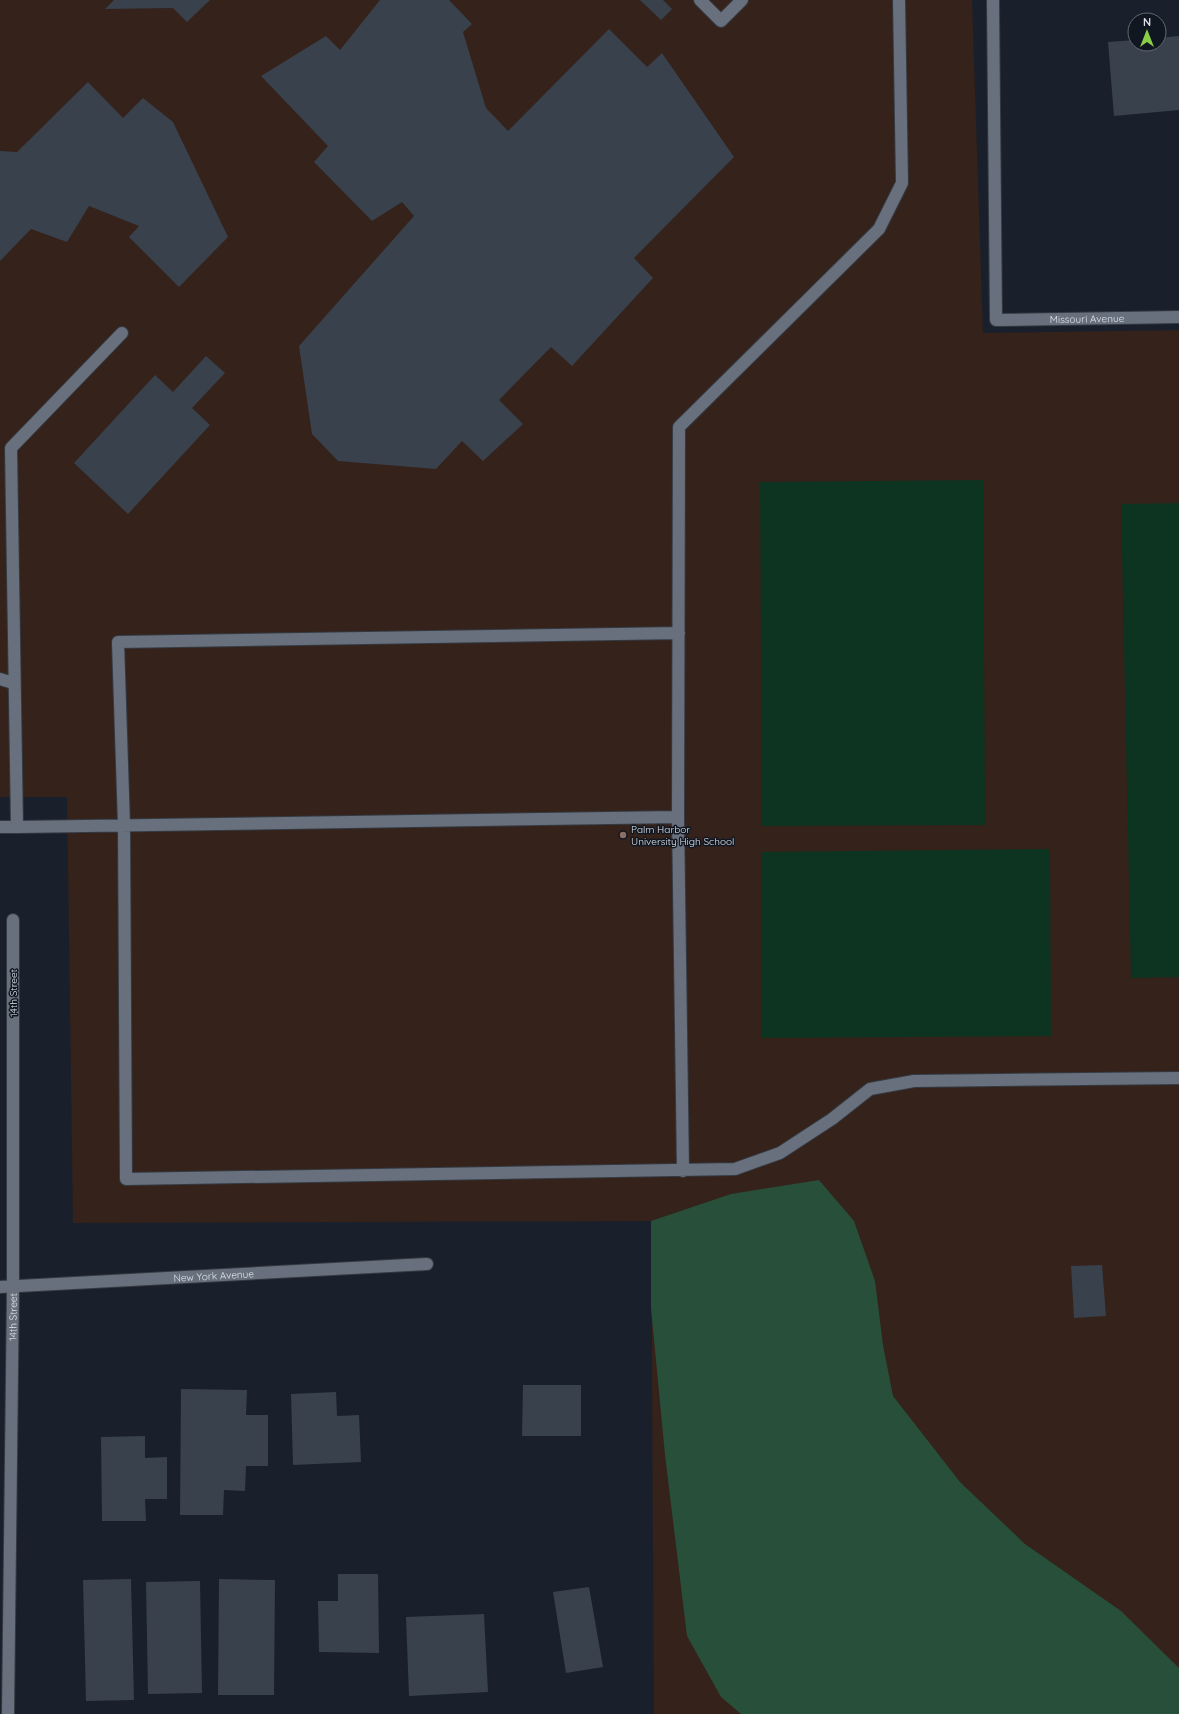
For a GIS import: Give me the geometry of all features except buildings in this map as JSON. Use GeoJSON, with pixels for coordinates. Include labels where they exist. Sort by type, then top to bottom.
{"type":"FeatureCollection","features":[{"type":"Feature","properties":{"kind":"street"},"geometry":{"type":"LineString","coordinates":[[700,0],[721,21],[742,0]]}},
{"type":"Feature","properties":{"kind":"street"},"geometry":{"type":"LineString","coordinates":[[683,1171],[678,817],[679,427],[879,229],[902,183],[899,0]]}},
{"type":"Feature","properties":{"kind":"street","name":"Missouri Avenue"},"geometry":{"type":"LineString","coordinates":[[993,0],[996,320],[1179,317]]}},
{"type":"Feature","properties":{"kind":"street"},"geometry":{"type":"LineString","coordinates":[[17,827],[11,448],[122,333]]}},
{"type":"Feature","properties":{"kind":"street"},"geometry":{"type":"LineString","coordinates":[[678,633],[118,642],[124,825],[126,1179],[220,1176],[683,1171],[735,1169],[780,1153],[832,1119],[870,1089],[914,1081],[1179,1078]]}},
{"type":"Feature","properties":{"kind":"street"},"geometry":{"type":"LineString","coordinates":[[0,679],[14,684]]}},
{"type":"Feature","properties":{"kind":"street"},"geometry":{"type":"LineString","coordinates":[[0,827],[678,817]]}},
{"type":"Feature","properties":{"kind":"street","name":"14th Street"},"geometry":{"type":"LineString","coordinates":[[8,1714],[13,1287],[13,920]]}},
{"type":"Feature","properties":{"kind":"street","name":"New York Avenue"},"geometry":{"type":"LineString","coordinates":[[0,1287],[427,1264]]}},
{"type":"Feature","properties":{"kind":"shaded area","name":"Palm Harbor University High School"},"geometry":{"type":"Polygon","coordinates":[[[0,0],[972,0],[983,333],[1179,330],[1179,1714],[654,1714],[651,1221],[73,1223],[67,797],[0,797],[0,0]]]}},
{"type":"Feature","properties":{"kind":"green space"},"geometry":{"type":"Polygon","coordinates":[[[983,480],[985,825],[762,826],[760,482],[983,480]]]}},
{"type":"Feature","properties":{"kind":"green space"},"geometry":{"type":"Polygon","coordinates":[[[1179,503],[1179,977],[1131,978],[1121,504],[1179,503]]]}},
{"type":"Feature","properties":{"kind":"green space"},"geometry":{"type":"Polygon","coordinates":[[[1050,849],[1051,1036],[762,1038],[761,852],[1050,849]]]}},
{"type":"Feature","properties":{"kind":"green space"},"geometry":{"type":"Polygon","coordinates":[[[819,1180],[854,1221],[875,1281],[883,1345],[893,1396],[960,1482],[1025,1544],[1121,1611],[1179,1668],[1179,1714],[741,1714],[721,1697],[687,1636],[665,1455],[651,1308],[651,1221],[731,1194],[819,1180]]]}},
{"type":"Feature","properties":{"kind":"place","name":"Palm Harbor University High School"},"geometry":{"type":"Point","coordinates":[623,835]}}]}
